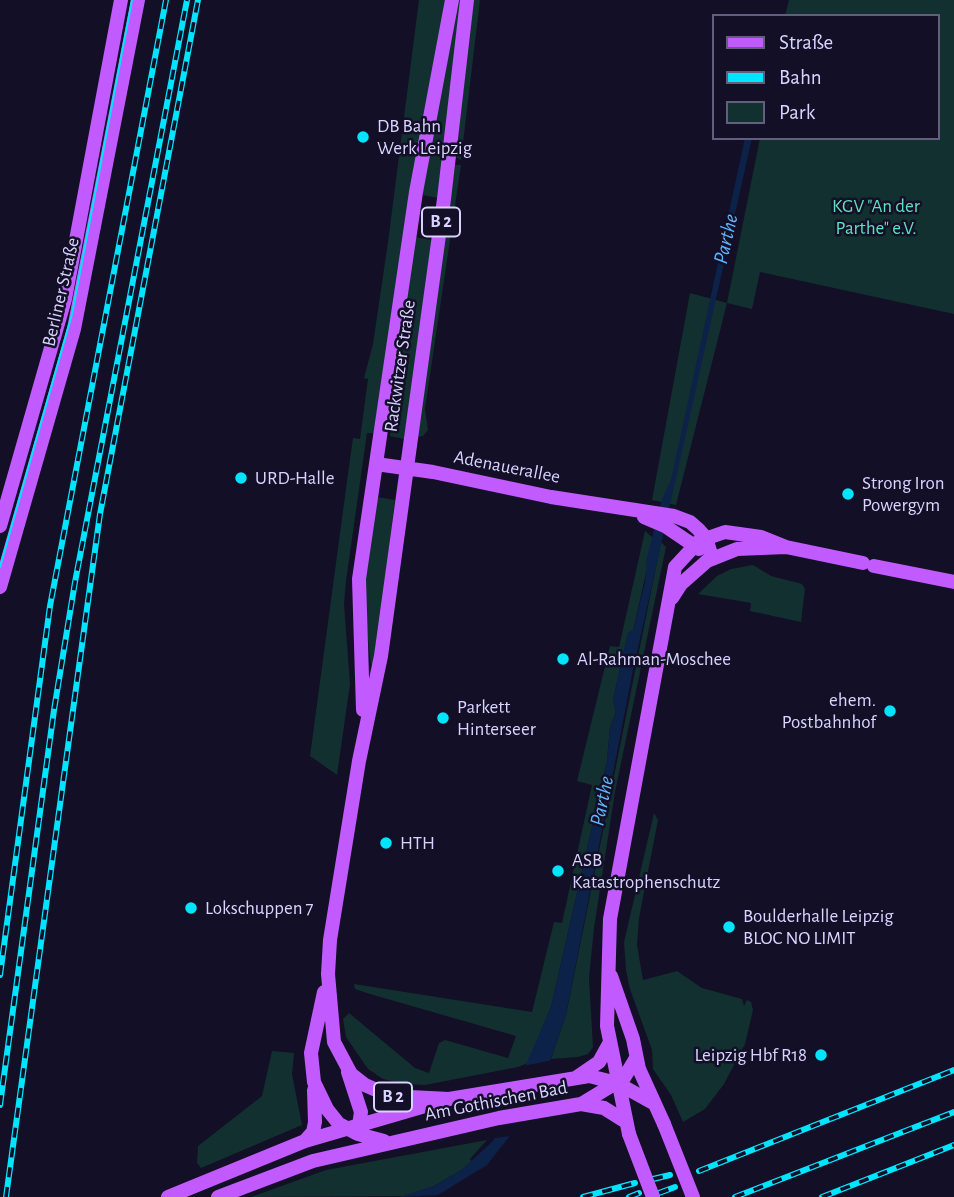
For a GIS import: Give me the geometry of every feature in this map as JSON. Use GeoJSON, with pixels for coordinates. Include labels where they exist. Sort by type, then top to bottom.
{"type":"FeatureCollection","features":[{"type":"Feature","properties":{"kind":"main road","name":"Berliner Straße"},"geometry":{"type":"LineString","coordinates":[[0,526],[65,299],[121,0]]}},
{"type":"Feature","properties":{"kind":"main road","name":"Berliner Straße"},"geometry":{"type":"LineString","coordinates":[[0,587],[74,329],[138,0]]}},
{"type":"Feature","properties":{"kind":"main road","name":"Rackwitzer Straße"},"geometry":{"type":"LineString","coordinates":[[363,736],[359,579],[416,192],[452,0]]}},
{"type":"Feature","properties":{"kind":"main road","name":"Rackwitzer Straße"},"geometry":{"type":"LineString","coordinates":[[449,1099],[405,1099],[382,1094],[358,1080],[346,1067],[332,1032],[328,974],[330,940],[363,736],[381,656],[444,199],[467,0]]}},
{"type":"Feature","properties":{"kind":"main road","name":"Adenauerallee"},"geometry":{"type":"LineString","coordinates":[[376,464],[629,509],[672,523],[699,541]]}},
{"type":"Feature","properties":{"kind":"main road"},"geometry":{"type":"LineString","coordinates":[[653,1197],[626,1127],[609,1044],[606,1004],[610,919],[675,566],[699,541],[740,532],[786,547],[954,582]]}},
{"type":"Feature","properties":{"kind":"main road"},"geometry":{"type":"LineString","coordinates":[[699,541],[712,557]]}},
{"type":"Feature","properties":{"kind":"main road"},"geometry":{"type":"LineString","coordinates":[[671,599],[681,584],[712,557],[757,546],[786,547]]}},
{"type":"Feature","properties":{"kind":"main road"},"geometry":{"type":"LineString","coordinates":[[608,964],[633,1039],[636,1058],[692,1197]]}},
{"type":"Feature","properties":{"kind":"main road","name":"Rackwitzer Straße"},"geometry":{"type":"LineString","coordinates":[[328,974],[313,1043],[314,1082],[332,1117],[355,1129]]}},
{"type":"Feature","properties":{"kind":"main road","name":"Am Gothischen Bad"},"geometry":{"type":"LineString","coordinates":[[577,1077],[598,1062],[609,1044]]}},
{"type":"Feature","properties":{"kind":"main road"},"geometry":{"type":"LineString","coordinates":[[617,1083],[630,1072],[636,1058]]}},
{"type":"Feature","properties":{"kind":"main road"},"geometry":{"type":"LineString","coordinates":[[345,1153],[360,1108],[346,1067]]}},
{"type":"Feature","properties":{"kind":"main road","name":"Am Gothischen Bad"},"geometry":{"type":"LineString","coordinates":[[168,1197],[305,1141],[355,1129],[449,1099],[577,1077],[617,1083],[653,1103]]}},
{"type":"Feature","properties":{"kind":"main road"},"geometry":{"type":"LineString","coordinates":[[305,1141],[313,1132],[315,1122],[314,1082]]}},
{"type":"Feature","properties":{"kind":"main road","name":"Am Gothischen Bad"},"geometry":{"type":"LineString","coordinates":[[581,1104],[617,1083]]}},
{"type":"Feature","properties":{"kind":"main road","name":"Am Gothischen Bad"},"geometry":{"type":"LineString","coordinates":[[218,1197],[305,1163],[531,1112],[581,1104],[604,1108],[626,1127]]}},
{"type":"Feature","properties":{"kind":"main road","name":"B 2"},"geometry":{"type":"LineString","coordinates":[[355,1129],[379,1141],[395,1141]]}},
{"type":"Feature","properties":{"kind":"green space"},"geometry":{"type":"Polygon","coordinates":[[[419,0],[445,0],[374,433],[367,433],[346,581],[344,604],[350,684],[337,775],[310,756],[353,438],[360,439],[368,379],[364,378],[373,344],[388,242],[419,0]]]}},
{"type":"Feature","properties":{"kind":"green space"},"geometry":{"type":"Polygon","coordinates":[[[458,0],[461,0],[438,198],[422,195],[458,0]]]}},
{"type":"Feature","properties":{"kind":"green space"},"geometry":{"type":"Polygon","coordinates":[[[473,0],[480,0],[461,160],[456,157],[473,0]]]}},
{"type":"Feature","properties":{"kind":"green space","name":"KGV \"An der Parthe\" e.V."},"geometry":{"type":"Polygon","coordinates":[[[789,0],[954,0],[954,314],[760,272],[752,309],[727,303],[760,140],[940,140],[940,14],[786,14],[789,0]]]}},
{"type":"Feature","properties":{"kind":"green space"},"geometry":{"type":"Polygon","coordinates":[[[455,165],[461,165],[425,409],[428,430],[423,436],[416,437],[455,165]]]}},
{"type":"Feature","properties":{"kind":"green space"},"geometry":{"type":"Polygon","coordinates":[[[415,237],[432,240],[404,439],[390,436],[415,237]]]}},
{"type":"Feature","properties":{"kind":"green space"},"geometry":{"type":"Polygon","coordinates":[[[690,293],[727,303],[676,505],[652,500],[690,293]]]}},
{"type":"Feature","properties":{"kind":"green space"},"geometry":{"type":"Polygon","coordinates":[[[377,497],[395,500],[377,645],[374,663],[371,665],[363,596],[377,497]]]}},
{"type":"Feature","properties":{"kind":"green space"},"geometry":{"type":"Polygon","coordinates":[[[645,531],[652,537],[653,542],[633,631],[628,633],[613,700],[616,712],[610,727],[607,761],[551,1007],[528,1063],[425,1085],[383,1079],[368,1069],[346,1037],[343,1019],[349,1013],[415,1068],[429,1073],[439,1043],[445,1040],[508,1058],[516,1036],[370,994],[355,989],[354,984],[532,1012],[554,922],[562,923],[592,785],[577,781],[610,646],[619,647],[645,531]]]}},
{"type":"Feature","properties":{"kind":"green space"},"geometry":{"type":"Polygon","coordinates":[[[661,542],[666,547],[615,792],[594,928],[589,978],[593,1047],[588,1054],[578,1057],[551,1059],[566,1015],[661,542]]]}},
{"type":"Feature","properties":{"kind":"green space"},"geometry":{"type":"Polygon","coordinates":[[[753,565],[771,576],[802,584],[805,589],[801,622],[750,611],[751,603],[698,594],[717,576],[731,569],[753,565]]]}},
{"type":"Feature","properties":{"kind":"green space"},"geometry":{"type":"Polygon","coordinates":[[[654,813],[658,820],[639,918],[637,945],[643,980],[677,971],[702,988],[742,999],[744,1006],[747,1000],[751,1002],[753,1010],[745,1044],[724,1084],[705,1109],[683,1122],[671,1095],[653,1069],[652,1050],[626,970],[624,942],[654,813]]]}},
{"type":"Feature","properties":{"kind":"green space"},"geometry":{"type":"Polygon","coordinates":[[[272,1051],[294,1053],[292,1074],[302,1125],[201,1168],[197,1163],[198,1146],[262,1096],[272,1051]]]}},
{"type":"Feature","properties":{"kind":"green space"},"geometry":{"type":"Polygon","coordinates":[[[487,1140],[470,1159],[472,1162],[460,1171],[434,1186],[406,1196],[251,1197],[326,1170],[487,1140]]]}},
{"type":"Feature","properties":{"kind":"water","name":"Parthe"},"geometry":{"type":"Polygon","coordinates":[[[745,140],[752,140],[633,670],[566,1015],[551,1059],[516,1128],[487,1165],[438,1195],[400,1197],[434,1186],[460,1171],[493,1141],[551,1007],[607,761],[610,727],[616,712],[613,700],[626,641],[628,633],[633,631],[645,582],[647,557],[662,499],[671,480],[745,140]]]}},
{"type":"Feature","properties":{"kind":"pier"},"geometry":{"type":"Polygon","coordinates":[[[554,1060],[516,1135],[489,1139],[523,1066],[554,1060]]]}},
{"type":"Feature","properties":{"kind":"tram line"},"geometry":{"type":"LineString","coordinates":[[0,567],[72,314],[132,0]]}},
{"type":"Feature","properties":{"kind":"railway"},"geometry":{"type":"LineString","coordinates":[[0,975],[50,606],[166,0]]}},
{"type":"Feature","properties":{"kind":"railway"},"geometry":{"type":"LineString","coordinates":[[0,1105],[54,710],[75,582],[187,0]]}},
{"type":"Feature","properties":{"kind":"railway"},"geometry":{"type":"LineString","coordinates":[[6,1197],[100,514],[198,0]]}},
{"type":"Feature","properties":{"kind":"railway"},"geometry":{"type":"LineString","coordinates":[[699,1171],[954,1070]]}},
{"type":"Feature","properties":{"kind":"railway"},"geometry":{"type":"LineString","coordinates":[[735,1197],[954,1112]]}},
{"type":"Feature","properties":{"kind":"railway"},"geometry":{"type":"LineString","coordinates":[[822,1197],[954,1145]]}},
{"type":"Feature","properties":{"kind":"railway"},"geometry":{"type":"LineString","coordinates":[[653,1179],[670,1175]]}},
{"type":"Feature","properties":{"kind":"railway"},"geometry":{"type":"LineString","coordinates":[[583,1197],[635,1183]]}},
{"type":"Feature","properties":{"kind":"railway"},"geometry":{"type":"LineString","coordinates":[[659,1193],[675,1187]]}},
{"type":"Feature","properties":{"kind":"railway"},"geometry":{"type":"LineString","coordinates":[[629,1197],[639,1193]]}},
{"type":"Feature","properties":{"kind":"place","name":"DB Bahn Werk Leipzig"},"geometry":{"type":"Point","coordinates":[363,137]}},
{"type":"Feature","properties":{"kind":"place","name":"URD-Halle"},"geometry":{"type":"Point","coordinates":[241,478]}},
{"type":"Feature","properties":{"kind":"place","name":"Strong Iron Powergym"},"geometry":{"type":"Point","coordinates":[848,494]}},
{"type":"Feature","properties":{"kind":"place","name":"Al-Rahman-Moschee"},"geometry":{"type":"Point","coordinates":[563,659]}},
{"type":"Feature","properties":{"kind":"place","name":"ehem. Postbahnhof"},"geometry":{"type":"Point","coordinates":[890,711]}},
{"type":"Feature","properties":{"kind":"place","name":"Parkett Hinterseer"},"geometry":{"type":"Point","coordinates":[443,718]}},
{"type":"Feature","properties":{"kind":"place","name":"HTH"},"geometry":{"type":"Point","coordinates":[386,843]}},
{"type":"Feature","properties":{"kind":"place","name":"ASB Katastrophenschutz"},"geometry":{"type":"Point","coordinates":[558,871]}},
{"type":"Feature","properties":{"kind":"place","name":"Lokschuppen 7"},"geometry":{"type":"Point","coordinates":[191,908]}},
{"type":"Feature","properties":{"kind":"place","name":"Boulderhalle Leipzig BLOC NO LIMIT"},"geometry":{"type":"Point","coordinates":[729,927]}},
{"type":"Feature","properties":{"kind":"place","name":"Leipzig Hbf R18"},"geometry":{"type":"Point","coordinates":[821,1055]}}]}
